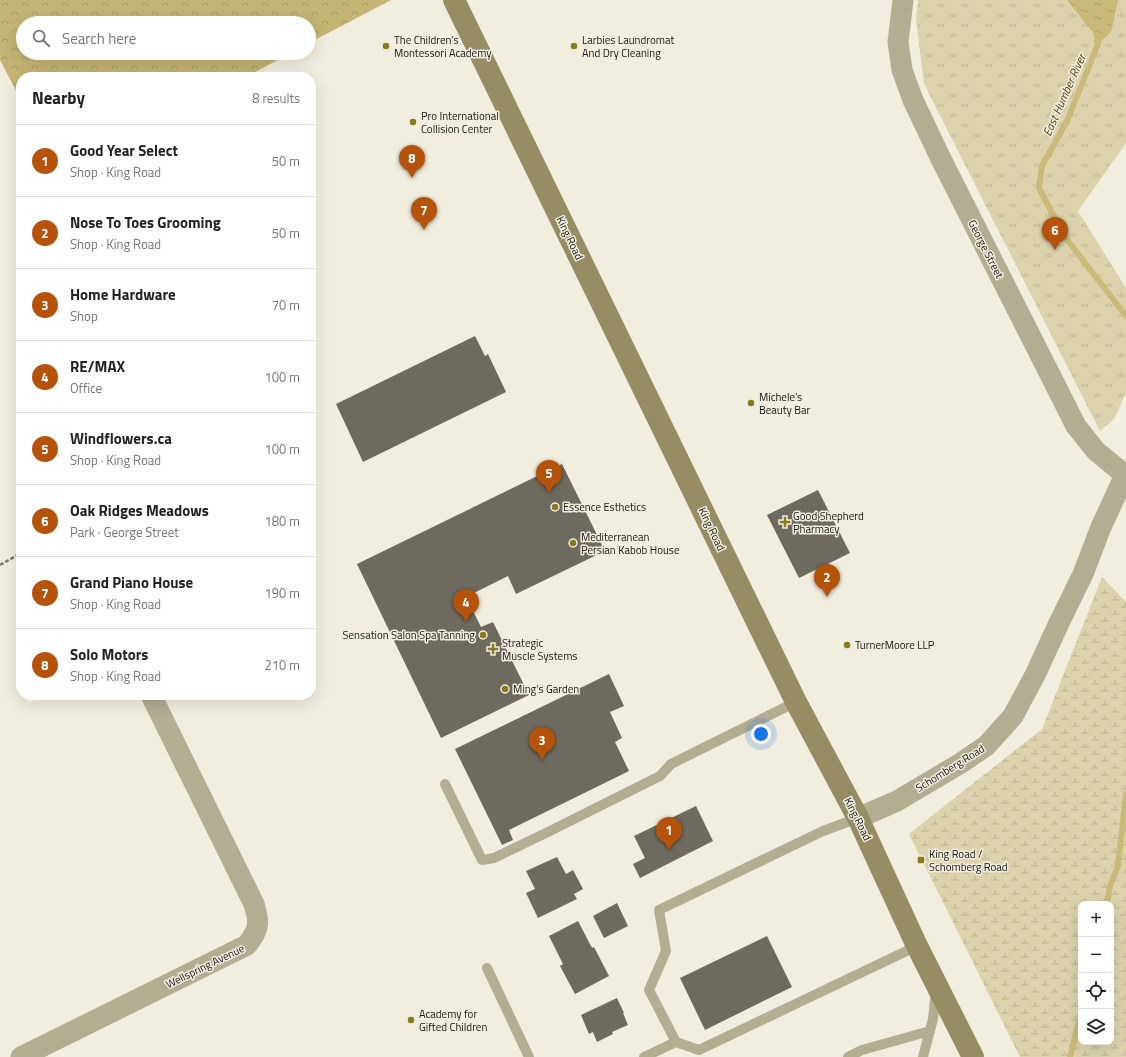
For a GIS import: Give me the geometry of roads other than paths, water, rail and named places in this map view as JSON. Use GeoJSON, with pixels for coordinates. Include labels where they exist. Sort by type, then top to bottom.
{"type":"FeatureCollection","features":[{"type":"Feature","properties":{"kind":"main road","name":"King Road"},"geometry":{"type":"LineString","coordinates":[[454,0],[796,702],[858,818],[918,946],[973,1057]]}},
{"type":"Feature","properties":{"kind":"street","name":"George Street"},"geometry":{"type":"LineString","coordinates":[[903,0],[898,42],[902,70],[913,100],[941,159],[1076,426],[1096,451],[1126,474]]}},
{"type":"Feature","properties":{"kind":"street","name":"Schomberg Road"},"geometry":{"type":"LineString","coordinates":[[858,818],[897,801],[961,763],[986,746],[1013,716],[1083,574],[1126,474]]}},
{"type":"Feature","properties":{"kind":"street","name":"Wellspring Avenue"},"geometry":{"type":"LineString","coordinates":[[21,1057],[248,945],[254,936],[258,917],[254,904],[154,700]]}},
{"type":"Feature","properties":{"kind":"lane"},"geometry":{"type":"LineString","coordinates":[[444,784],[482,860],[494,858],[550,832],[660,776],[671,764],[796,702]]}},
{"type":"Feature","properties":{"kind":"lane"},"geometry":{"type":"LineString","coordinates":[[858,818],[823,831],[659,910],[666,951],[649,990],[676,1042],[699,1050],[918,946]]}},
{"type":"Feature","properties":{"kind":"lane"},"geometry":{"type":"LineString","coordinates":[[487,968],[529,1057]]}},
{"type":"Feature","properties":{"kind":"lane"},"geometry":{"type":"LineString","coordinates":[[923,1057],[933,1019],[937,983]]}},
{"type":"Feature","properties":{"kind":"lane"},"geometry":{"type":"LineString","coordinates":[[848,1057],[862,1050],[930,1032]]}},
{"type":"Feature","properties":{"kind":"lane"},"geometry":{"type":"LineString","coordinates":[[644,1057],[676,1042]]}},
{"type":"Feature","properties":{"kind":"water","name":"East Humber River"},"geometry":{"type":"Polygon","coordinates":[[[1067,0],[1118,0],[1111,32],[1098,44],[1094,43],[1094,34],[1067,0]]]}},
{"type":"Feature","properties":{"kind":"waterway","name":"East Humber River"},"geometry":{"type":"LineString","coordinates":[[1098,35],[1098,44],[1067,121],[1042,166],[1039,188],[1065,237],[1126,316]]}},
{"type":"Feature","properties":{"kind":"waterway","name":"East Humber River"},"geometry":{"type":"LineString","coordinates":[[1108,901],[1110,886],[1118,866],[1126,794]]}},
{"type":"Feature","properties":{"kind":"waterway","name":"East Humber River"},"geometry":{"type":"LineString","coordinates":[[1070,1057],[1078,1025]]}},
{"type":"Feature","properties":{"kind":"place","name":"The Children’s Montessori Academy"},"geometry":{"type":"Point","coordinates":[386,46]}},
{"type":"Feature","properties":{"kind":"place","name":"Larbies Laundromat And Dry Cleaning"},"geometry":{"type":"Point","coordinates":[574,46]}},
{"type":"Feature","properties":{"kind":"place","name":"Pro International Collision Center"},"geometry":{"type":"Point","coordinates":[413,122]}},
{"type":"Feature","properties":{"kind":"place","name":"Solo Motors"},"geometry":{"type":"Point","coordinates":[412,178]}},
{"type":"Feature","properties":{"kind":"place","name":"Grand Piano House"},"geometry":{"type":"Point","coordinates":[424,230]}},
{"type":"Feature","properties":{"kind":"place","name":"Oak Ridges Meadows"},"geometry":{"type":"Point","coordinates":[1055,250]}},
{"type":"Feature","properties":{"kind":"place","name":"Michele’s Beauty Bar"},"geometry":{"type":"Point","coordinates":[751,403]}},
{"type":"Feature","properties":{"kind":"place","name":"Windflowers.ca"},"geometry":{"type":"Point","coordinates":[549,493]}},
{"type":"Feature","properties":{"kind":"place","name":"Essence Esthetics"},"geometry":{"type":"Point","coordinates":[555,507]}},
{"type":"Feature","properties":{"kind":"place","name":"Good Shepherd Pharmacy"},"geometry":{"type":"Point","coordinates":[785,522]}},
{"type":"Feature","properties":{"kind":"place","name":"Mediterranean Persian Kabob House"},"geometry":{"type":"Point","coordinates":[573,543]}},
{"type":"Feature","properties":{"kind":"place","name":"Nose To Toes Grooming"},"geometry":{"type":"Point","coordinates":[827,597]}},
{"type":"Feature","properties":{"kind":"place","name":"RE/MAX"},"geometry":{"type":"Point","coordinates":[466,622]}},
{"type":"Feature","properties":{"kind":"place","name":"Sensation Salon Spa Tanning"},"geometry":{"type":"Point","coordinates":[483,635]}},
{"type":"Feature","properties":{"kind":"place","name":"TurnerMoore LLP"},"geometry":{"type":"Point","coordinates":[847,645]}},
{"type":"Feature","properties":{"kind":"place","name":"Strategic Muscle Systems"},"geometry":{"type":"Point","coordinates":[493,649]}},
{"type":"Feature","properties":{"kind":"place","name":"Ming’s Garden"},"geometry":{"type":"Point","coordinates":[505,689]}},
{"type":"Feature","properties":{"kind":"place","name":"Home Hardware"},"geometry":{"type":"Point","coordinates":[542,760]}},
{"type":"Feature","properties":{"kind":"place","name":"Good Year Select"},"geometry":{"type":"Point","coordinates":[669,850]}},
{"type":"Feature","properties":{"kind":"place","name":"King Road / Schomberg Road"},"geometry":{"type":"Point","coordinates":[921,860]}},
{"type":"Feature","properties":{"kind":"place","name":"Academy for Gifted Children"},"geometry":{"type":"Point","coordinates":[411,1020]}}]}
